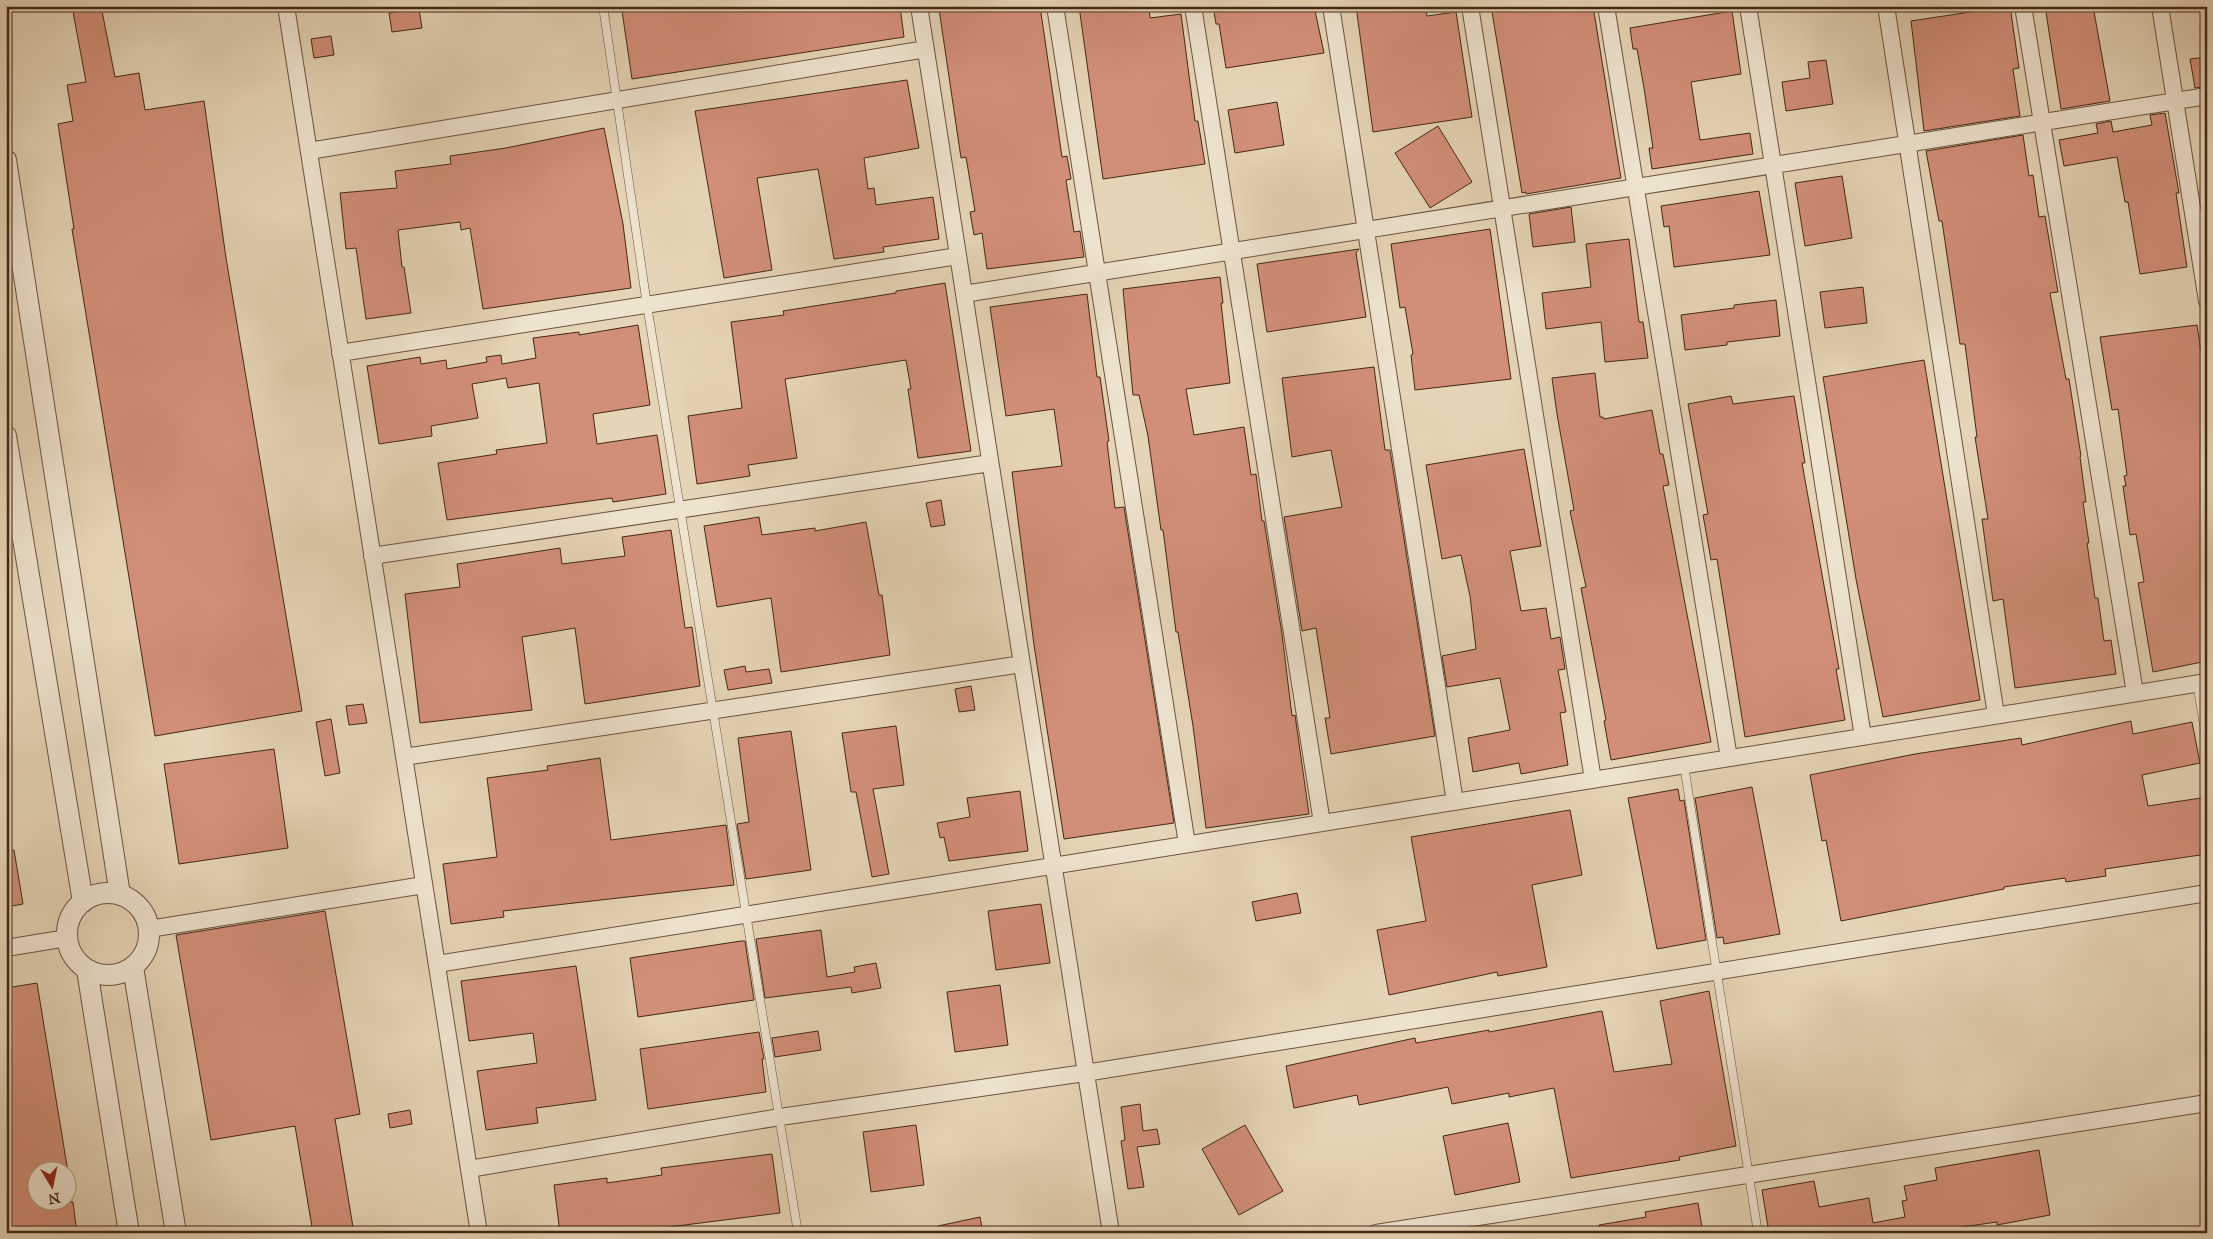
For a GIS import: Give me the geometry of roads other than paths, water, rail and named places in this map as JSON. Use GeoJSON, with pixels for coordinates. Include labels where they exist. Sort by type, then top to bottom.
{"type":"FeatureCollection","features":[{"type":"Feature","properties":{"kind":"street"},"geometry":{"type":"LineString","coordinates":[[286,6],[479,1233]]}},
{"type":"Feature","properties":{"kind":"street"},"geometry":{"type":"LineString","coordinates":[[919,6],[1111,1233]]}},
{"type":"Feature","properties":{"kind":"street"},"geometry":{"type":"LineString","coordinates":[[1055,6],[1187,844]]}},
{"type":"Feature","properties":{"kind":"street"},"geometry":{"type":"LineString","coordinates":[[1193,6],[1322,823]]}},
{"type":"Feature","properties":{"kind":"street"},"geometry":{"type":"LineString","coordinates":[[1331,6],[1455,802]]}},
{"type":"Feature","properties":{"kind":"street"},"geometry":{"type":"LineString","coordinates":[[1470,6],[1593,780]]}},
{"type":"Feature","properties":{"kind":"street"},"geometry":{"type":"LineString","coordinates":[[1606,6],[1729,758]]}},
{"type":"Feature","properties":{"kind":"street"},"geometry":{"type":"LineString","coordinates":[[1748,6],[1863,737]]}},
{"type":"Feature","properties":{"kind":"street"},"geometry":{"type":"LineString","coordinates":[[1886,6],[1996,715]]}},
{"type":"Feature","properties":{"kind":"street"},"geometry":{"type":"LineString","coordinates":[[2024,6],[2135,693]]}},
{"type":"Feature","properties":{"kind":"street"},"geometry":{"type":"LineString","coordinates":[[2160,6],[2207,301]]}},
{"type":"Feature","properties":{"kind":"street"},"geometry":{"type":"LineString","coordinates":[[309,150],[926,49]]}},
{"type":"Feature","properties":{"kind":"street"},"geometry":{"type":"LineString","coordinates":[[964,294],[2207,96]]}},
{"type":"Feature","properties":{"kind":"street"},"geometry":{"type":"LineString","coordinates":[[6,160],[120,895]]}},
{"type":"Feature","properties":{"kind":"street"},"geometry":{"type":"LineString","coordinates":[[340,353],[958,256]]}},
{"type":"Feature","properties":{"kind":"street"},"geometry":{"type":"LineString","coordinates":[[6,436],[83,902]]}},
{"type":"Feature","properties":{"kind":"street"},"geometry":{"type":"LineString","coordinates":[[372,556],[990,463]]}},
{"type":"Feature","properties":{"kind":"street"},"geometry":{"type":"LineString","coordinates":[[404,758],[1022,664]]}},
{"type":"Feature","properties":{"kind":"street"},"geometry":{"type":"LineString","coordinates":[[437,964],[2202,682]]}},
{"type":"Feature","properties":{"kind":"street"},"geometry":{"type":"LineString","coordinates":[[149,929],[424,885]]}},
{"type":"Feature","properties":{"kind":"street"},"geometry":{"type":"LineString","coordinates":[[107,893],[120,895],[140,908],[146,918],[149,929],[148,944],[143,957],[133,967],[118,974],[103,976],[87,970],[77,962],[70,951],[67,938],[71,918],[83,902],[94,896],[107,893]]}},
{"type":"Feature","properties":{"kind":"street"},"geometry":{"type":"LineString","coordinates":[[469,1168],[780,1117],[1085,1073],[2207,893]]}},
{"type":"Feature","properties":{"kind":"street"},"geometry":{"type":"LineString","coordinates":[[6,948],[67,938]]}},
{"type":"Feature","properties":{"kind":"street"},"geometry":{"type":"LineString","coordinates":[[133,967],[176,1233]]}},
{"type":"Feature","properties":{"kind":"street"},"geometry":{"type":"LineString","coordinates":[[87,970],[130,1233]]}},
{"type":"Feature","properties":{"kind":"street"},"geometry":{"type":"LineString","coordinates":[[1376,1233],[2207,1103]]}},
{"type":"Feature","properties":{"kind":"lane"},"geometry":{"type":"LineString","coordinates":[[603,6],[647,305],[798,1233]]}},
{"type":"Feature","properties":{"kind":"lane"},"geometry":{"type":"LineString","coordinates":[[2202,682],[2207,743]]}},
{"type":"Feature","properties":{"kind":"lane"},"geometry":{"type":"LineString","coordinates":[[1684,765],[1758,1233]]}}]}
